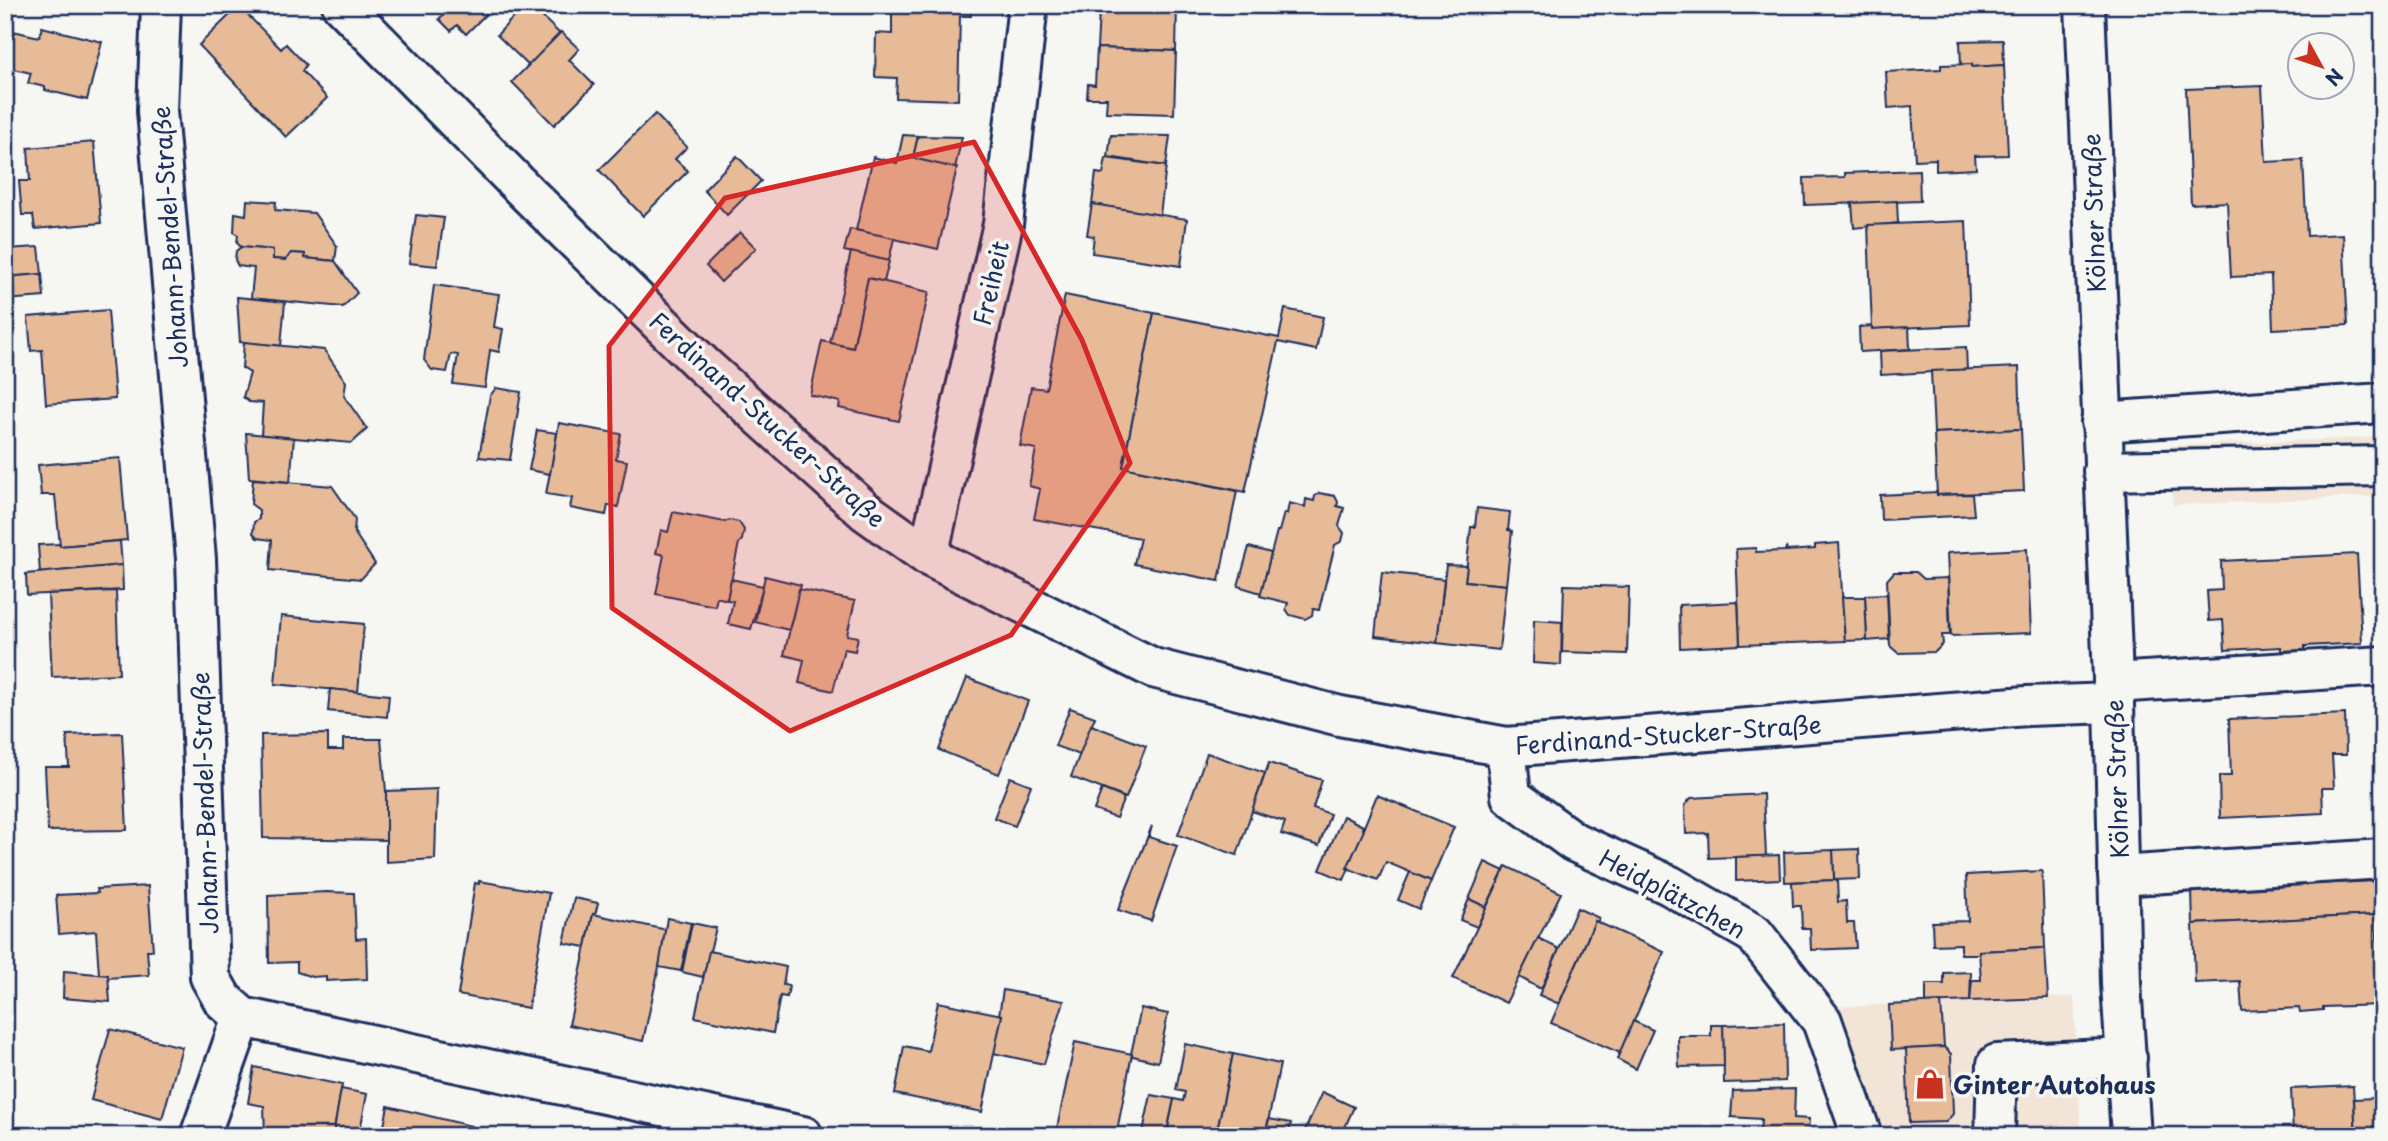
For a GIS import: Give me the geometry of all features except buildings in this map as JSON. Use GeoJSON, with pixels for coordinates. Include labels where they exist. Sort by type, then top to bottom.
{"type":"FeatureCollection","features":[{"type":"Feature","properties":{"kind":"street","name":"Johann-Bendel-Straße"},"geometry":{"type":"LineString","coordinates":[[161,5],[157,111],[195,559],[210,977],[223,1000],[242,1017]]}},
{"type":"Feature","properties":{"kind":"street","name":"Ferdinand-Stucker-Straße"},"geometry":{"type":"LineString","coordinates":[[342,5],[527,193],[703,365],[865,510],[929,556],[1153,668],[1340,716],[1506,747],[2027,706],[2113,693],[2383,667]]}},
{"type":"Feature","properties":{"kind":"street","name":"Freiheit"},"geometry":{"type":"LineString","coordinates":[[929,556],[1003,224],[1028,5]]}},
{"type":"Feature","properties":{"kind":"street","name":"Kölner Straße"},"geometry":{"type":"LineString","coordinates":[[2085,5],[2113,693],[2121,984],[2132,1136]]}},
{"type":"Feature","properties":{"kind":"street"},"geometry":{"type":"LineString","coordinates":[[2101,422],[2383,403]]}},
{"type":"Feature","properties":{"kind":"street"},"geometry":{"type":"LineString","coordinates":[[2103,471],[2383,466]]}},
{"type":"Feature","properties":{"kind":"street","name":"Heidplätzchen"},"geometry":{"type":"LineString","coordinates":[[1506,747],[1511,796],[1574,842],[1669,884],[1754,934],[1822,1021],[1862,1136]]}},
{"type":"Feature","properties":{"kind":"street"},"geometry":{"type":"LineString","coordinates":[[2118,876],[2383,859]]}},
{"type":"Feature","properties":{"kind":"street"},"geometry":{"type":"LineString","coordinates":[[200,1136],[242,1017],[803,1136]]}},
{"type":"Feature","properties":{"kind":"street"},"geometry":{"type":"LineString","coordinates":[[1995,1136],[1997,1064],[2127,1058]]}},
{"type":"Feature","properties":{"kind":"highlighted area"},"geometry":{"type":"Polygon","coordinates":[[[974,142],[1082,340],[1130,463],[1011,635],[790,731],[612,608],[609,346],[725,198],[974,142]]]}},
{"type":"Feature","properties":{"kind":"shaded area"},"geometry":{"type":"Polygon","coordinates":[[[2383,437],[2383,496],[2173,505],[2169,446],[2383,437]]]}},
{"type":"Feature","properties":{"kind":"shaded area"},"geometry":{"type":"Polygon","coordinates":[[[2074,997],[2081,1136],[1880,1136],[1835,1007],[2074,997]]]}},
{"type":"Feature","properties":{"kind":"place","name":"Ginter Autohaus"},"geometry":{"type":"Point","coordinates":[1930,1084]}}]}
